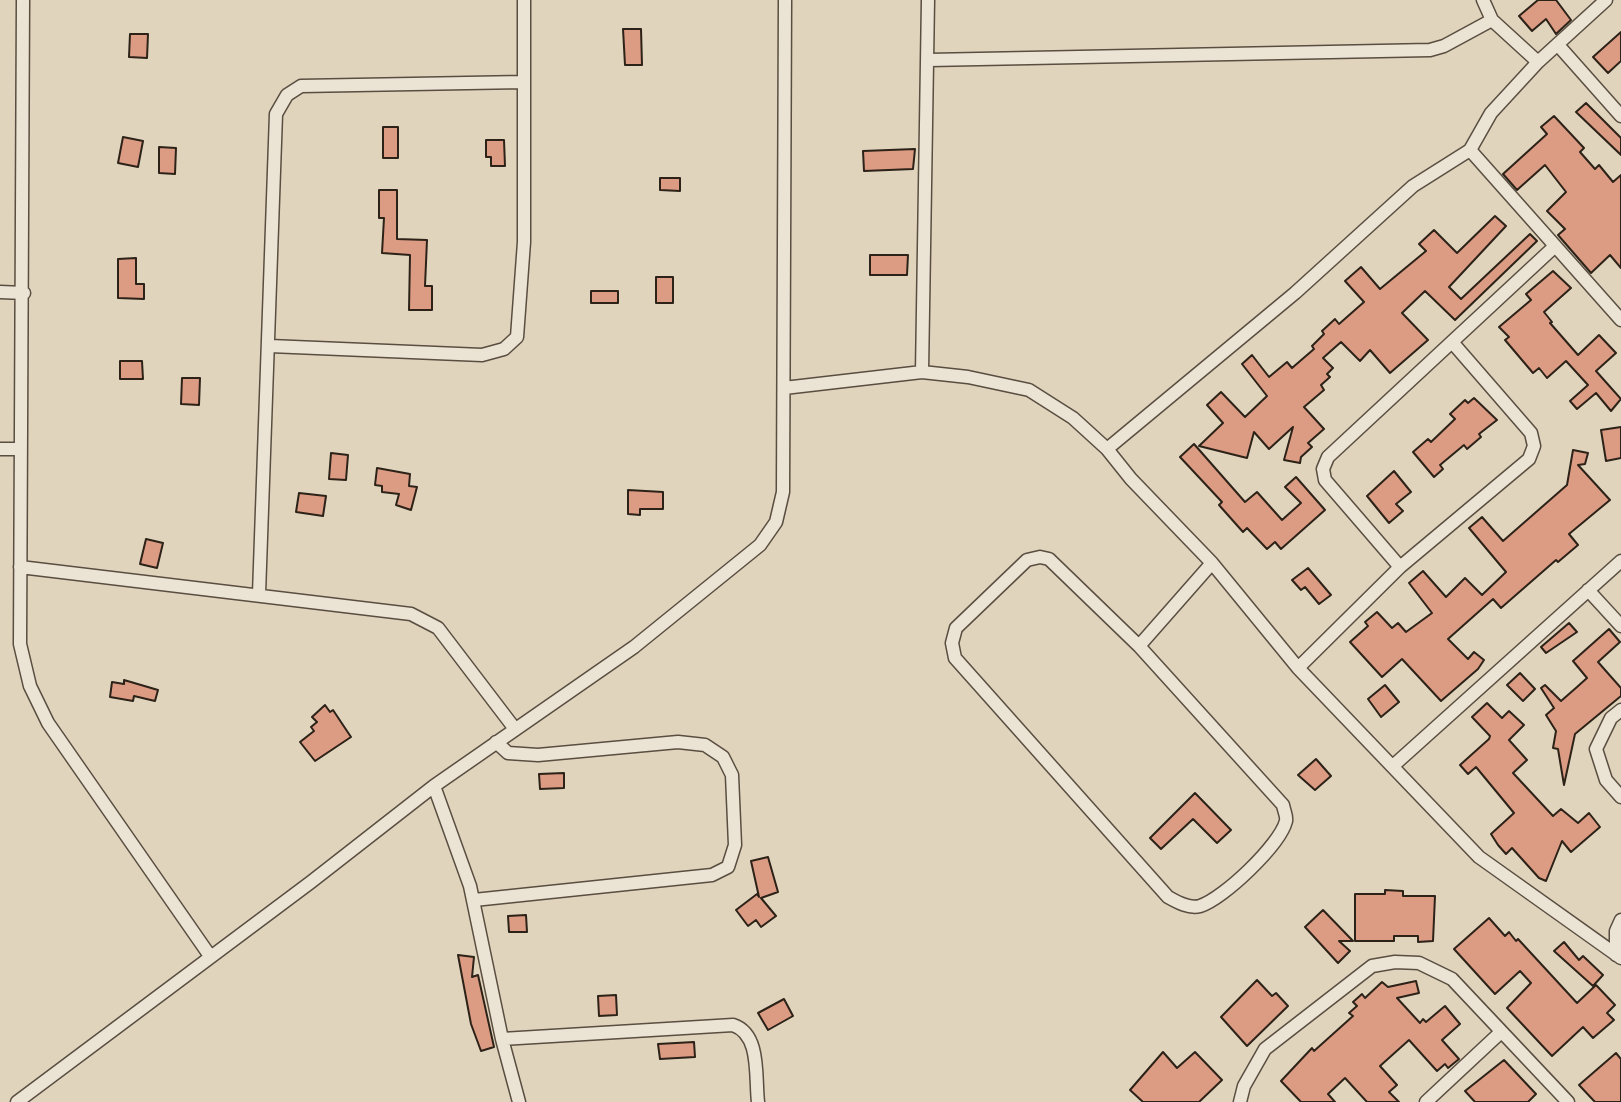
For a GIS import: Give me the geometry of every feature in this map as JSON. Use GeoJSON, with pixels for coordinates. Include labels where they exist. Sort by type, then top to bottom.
{"type":"FeatureCollection","features":[{"type":"Feature","properties":{"kind":"street"},"geometry":{"type":"LineString","coordinates":[[23,0],[24,293],[20,449],[20,644],[30,686],[48,723],[210,956]]}},
{"type":"Feature","properties":{"kind":"street"},"geometry":{"type":"LineString","coordinates":[[270,346],[482,355],[504,349],[517,337],[524,242],[524,0]]}},
{"type":"Feature","properties":{"kind":"street"},"geometry":{"type":"LineString","coordinates":[[17,1102],[311,882],[433,786],[634,648],[760,545],[776,522],[783,492],[785,0]]}},
{"type":"Feature","properties":{"kind":"street"},"geometry":{"type":"LineString","coordinates":[[922,372],[928,0]]}},
{"type":"Feature","properties":{"kind":"street"},"geometry":{"type":"LineString","coordinates":[[1483,0],[1492,20],[1538,62]]}},
{"type":"Feature","properties":{"kind":"street"},"geometry":{"type":"LineString","coordinates":[[1107,449],[1295,293],[1413,186],[1470,150],[1491,113],[1538,62],[1606,0]]}},
{"type":"Feature","properties":{"kind":"street"},"geometry":{"type":"LineString","coordinates":[[929,60],[1430,50],[1444,46],[1492,20]]}},
{"type":"Feature","properties":{"kind":"street"},"geometry":{"type":"LineString","coordinates":[[1558,45],[1621,116]]}},
{"type":"Feature","properties":{"kind":"street"},"geometry":{"type":"LineString","coordinates":[[259,594],[270,346],[276,114],[286,95],[301,86],[523,82]]}},
{"type":"Feature","properties":{"kind":"street"},"geometry":{"type":"LineString","coordinates":[[1470,150],[1553,247],[1621,320]]}},
{"type":"Feature","properties":{"kind":"street"},"geometry":{"type":"LineString","coordinates":[[1400,567],[1325,480],[1323,469],[1328,457],[1553,247]]}},
{"type":"Feature","properties":{"kind":"street"},"geometry":{"type":"LineString","coordinates":[[0,292],[24,293]]}},
{"type":"Feature","properties":{"kind":"street"},"geometry":{"type":"LineString","coordinates":[[1298,668],[1400,567],[1529,458],[1534,446],[1531,433],[1452,342]]}},
{"type":"Feature","properties":{"kind":"street"},"geometry":{"type":"LineString","coordinates":[[784,388],[922,372],[968,377],[1029,390],[1073,418],[1107,449],[1130,479],[1212,562],[1298,668],[1394,765],[1479,858],[1619,956]]}},
{"type":"Feature","properties":{"kind":"street"},"geometry":{"type":"LineString","coordinates":[[0,449],[20,449]]}},
{"type":"Feature","properties":{"kind":"street"},"geometry":{"type":"LineString","coordinates":[[1040,557],[1049,559],[1139,646],[1283,806],[1287,819],[1278,838],[1262,856],[1218,896],[1198,906],[1181,904],[1168,897],[955,658],[951,643],[957,628],[1027,560],[1040,557]]}},
{"type":"Feature","properties":{"kind":"street"},"geometry":{"type":"LineString","coordinates":[[1394,765],[1621,561]]}},
{"type":"Feature","properties":{"kind":"street"},"geometry":{"type":"LineString","coordinates":[[1139,646],[1212,562]]}},
{"type":"Feature","properties":{"kind":"street"},"geometry":{"type":"LineString","coordinates":[[20,567],[411,614],[438,628],[515,729]]}},
{"type":"Feature","properties":{"kind":"street"},"geometry":{"type":"LineString","coordinates":[[1588,590],[1621,626]]}},
{"type":"Feature","properties":{"kind":"street"},"geometry":{"type":"LineString","coordinates":[[1621,710],[1606,725],[1596,749],[1606,780],[1621,797]]}},
{"type":"Feature","properties":{"kind":"street"},"geometry":{"type":"LineString","coordinates":[[474,900],[712,875],[728,867],[735,845],[732,775],[723,757],[705,745],[678,743],[538,755],[508,753],[496,742]]}},
{"type":"Feature","properties":{"kind":"street"},"geometry":{"type":"LineString","coordinates":[[433,786],[474,900],[502,1039],[519,1102]]}},
{"type":"Feature","properties":{"kind":"street"},"geometry":{"type":"LineString","coordinates":[[1619,956],[1616,931],[1621,920]]}},
{"type":"Feature","properties":{"kind":"street"},"geometry":{"type":"LineString","coordinates":[[1240,1102],[1244,1086],[1265,1049],[1372,967],[1395,962],[1419,963],[1435,968],[1452,979],[1568,1102]]}},
{"type":"Feature","properties":{"kind":"street"},"geometry":{"type":"LineString","coordinates":[[502,1039],[733,1025],[744,1028],[752,1038],[758,1102]]}},
{"type":"Feature","properties":{"kind":"street"},"geometry":{"type":"LineString","coordinates":[[1426,1102],[1501,1032]]}},
{"type":"Feature","properties":{"kind":"building"},"geometry":{"type":"Polygon","coordinates":[[[1538,0],[1556,0],[1571,20],[1556,34],[1546,19],[1532,31],[1519,16],[1538,0]]]}},
{"type":"Feature","properties":{"kind":"building"},"geometry":{"type":"Polygon","coordinates":[[[623,29],[641,29],[642,65],[625,65],[623,29]]]}},
{"type":"Feature","properties":{"kind":"building"},"geometry":{"type":"Polygon","coordinates":[[[1621,32],[1621,61],[1608,73],[1593,57],[1621,32]]]}},
{"type":"Feature","properties":{"kind":"building"},"geometry":{"type":"Polygon","coordinates":[[[130,34],[148,34],[147,58],[129,57],[130,34]]]}},
{"type":"Feature","properties":{"kind":"building"},"geometry":{"type":"Polygon","coordinates":[[[1586,103],[1621,138],[1621,155],[1576,112],[1586,103]]]}},
{"type":"Feature","properties":{"kind":"building"},"geometry":{"type":"Polygon","coordinates":[[[1554,116],[1584,148],[1580,152],[1595,169],[1599,165],[1613,182],[1621,175],[1621,268],[1610,255],[1591,273],[1558,235],[1565,229],[1547,211],[1566,192],[1545,165],[1517,190],[1503,174],[1547,134],[1541,127],[1554,116]]]}},
{"type":"Feature","properties":{"kind":"building"},"geometry":{"type":"Polygon","coordinates":[[[383,127],[398,127],[398,158],[383,158],[383,127]]]}},
{"type":"Feature","properties":{"kind":"building"},"geometry":{"type":"Polygon","coordinates":[[[123,137],[143,141],[138,167],[118,163],[123,137]]]}},
{"type":"Feature","properties":{"kind":"building"},"geometry":{"type":"Polygon","coordinates":[[[486,140],[504,140],[505,166],[491,166],[491,157],[486,157],[486,140]]]}},
{"type":"Feature","properties":{"kind":"building"},"geometry":{"type":"Polygon","coordinates":[[[159,147],[176,148],[175,174],[159,173],[159,147]]]}},
{"type":"Feature","properties":{"kind":"building"},"geometry":{"type":"Polygon","coordinates":[[[915,149],[913,169],[864,171],[863,151],[915,149]]]}},
{"type":"Feature","properties":{"kind":"building"},"geometry":{"type":"Polygon","coordinates":[[[660,178],[680,178],[680,191],[660,190],[660,178]]]}},
{"type":"Feature","properties":{"kind":"building"},"geometry":{"type":"Polygon","coordinates":[[[379,190],[397,190],[397,239],[427,240],[425,286],[432,286],[432,310],[409,310],[410,255],[382,253],[384,218],[379,218],[379,190]]]}},
{"type":"Feature","properties":{"kind":"building"},"geometry":{"type":"Polygon","coordinates":[[[1495,216],[1506,226],[1449,287],[1461,299],[1530,234],[1537,241],[1455,320],[1425,291],[1402,313],[1428,340],[1390,373],[1370,350],[1360,361],[1341,342],[1323,358],[1333,368],[1327,374],[1330,377],[1321,385],[1324,390],[1304,407],[1324,429],[1308,443],[1312,447],[1301,457],[1300,463],[1284,460],[1293,427],[1269,449],[1254,432],[1247,458],[1199,446],[1223,423],[1207,405],[1221,392],[1245,417],[1267,396],[1242,364],[1252,355],[1269,377],[1287,362],[1292,368],[1314,349],[1312,346],[1324,334],[1322,331],[1335,319],[1339,324],[1364,302],[1345,281],[1361,267],[1380,289],[1426,251],[1419,244],[1434,230],[1457,253],[1495,216]]]}},
{"type":"Feature","properties":{"kind":"building"},"geometry":{"type":"Polygon","coordinates":[[[870,255],[908,255],[907,275],[870,275],[870,255]]]}},
{"type":"Feature","properties":{"kind":"building"},"geometry":{"type":"Polygon","coordinates":[[[136,258],[136,284],[144,284],[144,299],[118,298],[118,259],[136,258]]]}},
{"type":"Feature","properties":{"kind":"building"},"geometry":{"type":"Polygon","coordinates":[[[1553,271],[1571,288],[1544,312],[1552,322],[1550,323],[1578,355],[1599,335],[1616,353],[1596,371],[1621,399],[1611,411],[1596,393],[1577,409],[1570,401],[1588,385],[1566,361],[1547,378],[1539,368],[1533,373],[1505,340],[1509,337],[1499,327],[1531,300],[1526,294],[1553,271]]]}},
{"type":"Feature","properties":{"kind":"building"},"geometry":{"type":"Polygon","coordinates":[[[656,277],[673,277],[673,303],[656,303],[656,277]]]}},
{"type":"Feature","properties":{"kind":"building"},"geometry":{"type":"Polygon","coordinates":[[[591,291],[618,291],[618,303],[591,303],[591,291]]]}},
{"type":"Feature","properties":{"kind":"building"},"geometry":{"type":"Polygon","coordinates":[[[120,361],[142,361],[143,379],[120,379],[120,361]]]}},
{"type":"Feature","properties":{"kind":"building"},"geometry":{"type":"Polygon","coordinates":[[[182,378],[200,378],[199,405],[181,404],[182,378]]]}},
{"type":"Feature","properties":{"kind":"building"},"geometry":{"type":"Polygon","coordinates":[[[1474,398],[1497,420],[1479,434],[1481,437],[1467,449],[1464,445],[1440,465],[1443,469],[1434,477],[1413,452],[1428,439],[1431,442],[1455,419],[1450,414],[1465,400],[1468,403],[1474,398]]]}},
{"type":"Feature","properties":{"kind":"building"},"geometry":{"type":"Polygon","coordinates":[[[1621,427],[1621,458],[1606,461],[1601,430],[1621,427]]]}},
{"type":"Feature","properties":{"kind":"building"},"geometry":{"type":"Polygon","coordinates":[[[1194,444],[1245,502],[1257,492],[1282,520],[1301,503],[1285,487],[1296,477],[1325,510],[1281,549],[1275,542],[1267,549],[1247,528],[1243,532],[1219,505],[1222,502],[1180,457],[1194,444]]]}},
{"type":"Feature","properties":{"kind":"building"},"geometry":{"type":"Polygon","coordinates":[[[1573,450],[1588,453],[1585,464],[1578,465],[1610,500],[1569,534],[1578,545],[1558,562],[1556,560],[1501,608],[1493,599],[1448,639],[1468,659],[1474,652],[1484,660],[1478,669],[1441,701],[1402,659],[1382,677],[1350,642],[1368,626],[1365,622],[1377,612],[1392,628],[1398,623],[1406,632],[1432,613],[1409,583],[1423,571],[1446,597],[1465,578],[1482,595],[1506,572],[1469,528],[1482,517],[1503,541],[1567,485],[1573,450]]]}},
{"type":"Feature","properties":{"kind":"building"},"geometry":{"type":"Polygon","coordinates":[[[331,453],[348,455],[346,480],[329,479],[331,453]]]}},
{"type":"Feature","properties":{"kind":"building"},"geometry":{"type":"Polygon","coordinates":[[[377,468],[410,474],[409,486],[417,487],[411,510],[396,505],[399,494],[382,492],[382,486],[375,485],[377,468]]]}},
{"type":"Feature","properties":{"kind":"building"},"geometry":{"type":"Polygon","coordinates":[[[1394,471],[1411,492],[1396,504],[1403,511],[1389,523],[1367,496],[1394,471]]]}},
{"type":"Feature","properties":{"kind":"building"},"geometry":{"type":"Polygon","coordinates":[[[628,490],[663,492],[663,509],[640,509],[640,515],[628,514],[628,490]]]}},
{"type":"Feature","properties":{"kind":"building"},"geometry":{"type":"Polygon","coordinates":[[[299,493],[326,496],[323,516],[296,512],[299,493]]]}},
{"type":"Feature","properties":{"kind":"building"},"geometry":{"type":"Polygon","coordinates":[[[146,539],[163,543],[157,568],[140,564],[146,539]]]}},
{"type":"Feature","properties":{"kind":"building"},"geometry":{"type":"Polygon","coordinates":[[[1308,568],[1331,595],[1319,604],[1305,587],[1301,590],[1292,580],[1308,568]]]}},
{"type":"Feature","properties":{"kind":"building"},"geometry":{"type":"Polygon","coordinates":[[[1569,623],[1577,632],[1546,653],[1541,647],[1569,623]]]}},
{"type":"Feature","properties":{"kind":"building"},"geometry":{"type":"Polygon","coordinates":[[[1609,629],[1620,642],[1598,662],[1621,688],[1621,696],[1575,734],[1564,785],[1558,749],[1553,748],[1556,731],[1546,715],[1554,708],[1541,688],[1545,685],[1561,701],[1587,678],[1573,661],[1609,629]]]}},
{"type":"Feature","properties":{"kind":"building"},"geometry":{"type":"Polygon","coordinates":[[[1520,673],[1535,689],[1523,701],[1507,685],[1520,673]]]}},
{"type":"Feature","properties":{"kind":"building"},"geometry":{"type":"Polygon","coordinates":[[[124,680],[158,690],[155,701],[134,696],[133,701],[110,697],[112,682],[124,684],[124,680]]]}},
{"type":"Feature","properties":{"kind":"building"},"geometry":{"type":"Polygon","coordinates":[[[1385,685],[1399,702],[1381,717],[1368,699],[1385,685]]]}},
{"type":"Feature","properties":{"kind":"building"},"geometry":{"type":"Polygon","coordinates":[[[1487,703],[1502,718],[1509,711],[1524,725],[1509,740],[1527,760],[1513,773],[1553,816],[1561,809],[1578,823],[1589,813],[1600,827],[1571,852],[1562,841],[1546,881],[1539,878],[1512,848],[1506,854],[1498,845],[1491,834],[1514,813],[1476,767],[1468,774],[1460,765],[1489,739],[1490,736],[1472,717],[1487,703]]]}},
{"type":"Feature","properties":{"kind":"building"},"geometry":{"type":"Polygon","coordinates":[[[325,705],[330,712],[333,710],[351,737],[315,761],[300,742],[314,731],[311,727],[317,722],[312,717],[325,705]]]}},
{"type":"Feature","properties":{"kind":"building"},"geometry":{"type":"Polygon","coordinates":[[[1316,759],[1331,776],[1315,790],[1298,775],[1316,759]]]}},
{"type":"Feature","properties":{"kind":"building"},"geometry":{"type":"Polygon","coordinates":[[[564,773],[564,788],[540,789],[539,774],[564,773]]]}},
{"type":"Feature","properties":{"kind":"building"},"geometry":{"type":"Polygon","coordinates":[[[1195,793],[1231,830],[1217,843],[1193,819],[1161,849],[1150,838],[1195,793]]]}},
{"type":"Feature","properties":{"kind":"building"},"geometry":{"type":"Polygon","coordinates":[[[768,857],[778,892],[761,898],[776,916],[761,927],[756,920],[748,926],[736,910],[757,894],[759,897],[751,861],[768,857]]]}},
{"type":"Feature","properties":{"kind":"building"},"geometry":{"type":"Polygon","coordinates":[[[1385,890],[1403,891],[1403,896],[1435,896],[1433,941],[1418,942],[1418,936],[1394,936],[1394,941],[1355,941],[1355,894],[1385,894],[1385,890]]]}},
{"type":"Feature","properties":{"kind":"building"},"geometry":{"type":"Polygon","coordinates":[[[1323,910],[1353,941],[1339,941],[1350,951],[1338,963],[1305,927],[1323,910]]]}},
{"type":"Feature","properties":{"kind":"building"},"geometry":{"type":"Polygon","coordinates":[[[526,915],[527,932],[509,932],[508,916],[526,915]]]}},
{"type":"Feature","properties":{"kind":"building"},"geometry":{"type":"Polygon","coordinates":[[[1489,918],[1505,936],[1509,932],[1516,941],[1518,939],[1577,1003],[1596,985],[1615,1005],[1607,1013],[1614,1020],[1593,1038],[1583,1027],[1552,1056],[1507,1008],[1531,983],[1520,971],[1495,994],[1454,949],[1489,918]]]}},
{"type":"Feature","properties":{"kind":"building"},"geometry":{"type":"Polygon","coordinates":[[[1564,942],[1579,960],[1583,956],[1603,975],[1593,986],[1554,951],[1564,942]]]}},
{"type":"Feature","properties":{"kind":"building"},"geometry":{"type":"Polygon","coordinates":[[[458,955],[474,957],[472,977],[478,975],[494,1047],[481,1051],[471,1024],[458,955]]]}},
{"type":"Feature","properties":{"kind":"building"},"geometry":{"type":"Polygon","coordinates":[[[1257,980],[1272,996],[1276,993],[1288,1006],[1247,1046],[1221,1017],[1257,980]]]}},
{"type":"Feature","properties":{"kind":"building"},"geometry":{"type":"Polygon","coordinates":[[[1416,981],[1419,993],[1397,998],[1420,1023],[1423,1019],[1426,1022],[1445,1006],[1460,1024],[1442,1040],[1459,1059],[1448,1068],[1445,1064],[1437,1071],[1409,1040],[1380,1066],[1397,1085],[1389,1092],[1399,1102],[1367,1102],[1345,1078],[1328,1094],[1335,1102],[1301,1102],[1281,1081],[1312,1048],[1314,1051],[1353,1016],[1349,1013],[1357,1006],[1353,1002],[1362,994],[1365,998],[1382,982],[1388,987],[1416,981]]]}},
{"type":"Feature","properties":{"kind":"building"},"geometry":{"type":"Polygon","coordinates":[[[616,995],[617,1015],[599,1016],[598,996],[616,995]]]}},
{"type":"Feature","properties":{"kind":"building"},"geometry":{"type":"Polygon","coordinates":[[[784,999],[793,1016],[768,1030],[758,1013],[784,999]]]}},
{"type":"Feature","properties":{"kind":"building"},"geometry":{"type":"Polygon","coordinates":[[[694,1042],[695,1057],[660,1059],[658,1044],[694,1042]]]}},
{"type":"Feature","properties":{"kind":"building"},"geometry":{"type":"Polygon","coordinates":[[[1163,1052],[1177,1068],[1195,1052],[1222,1080],[1199,1102],[1143,1102],[1130,1090],[1163,1052]]]}},
{"type":"Feature","properties":{"kind":"building"},"geometry":{"type":"Polygon","coordinates":[[[1616,1053],[1621,1059],[1621,1102],[1595,1102],[1579,1085],[1616,1053]]]}},
{"type":"Feature","properties":{"kind":"building"},"geometry":{"type":"Polygon","coordinates":[[[1504,1060],[1536,1094],[1528,1102],[1475,1102],[1465,1091],[1504,1060]]]}}]}
